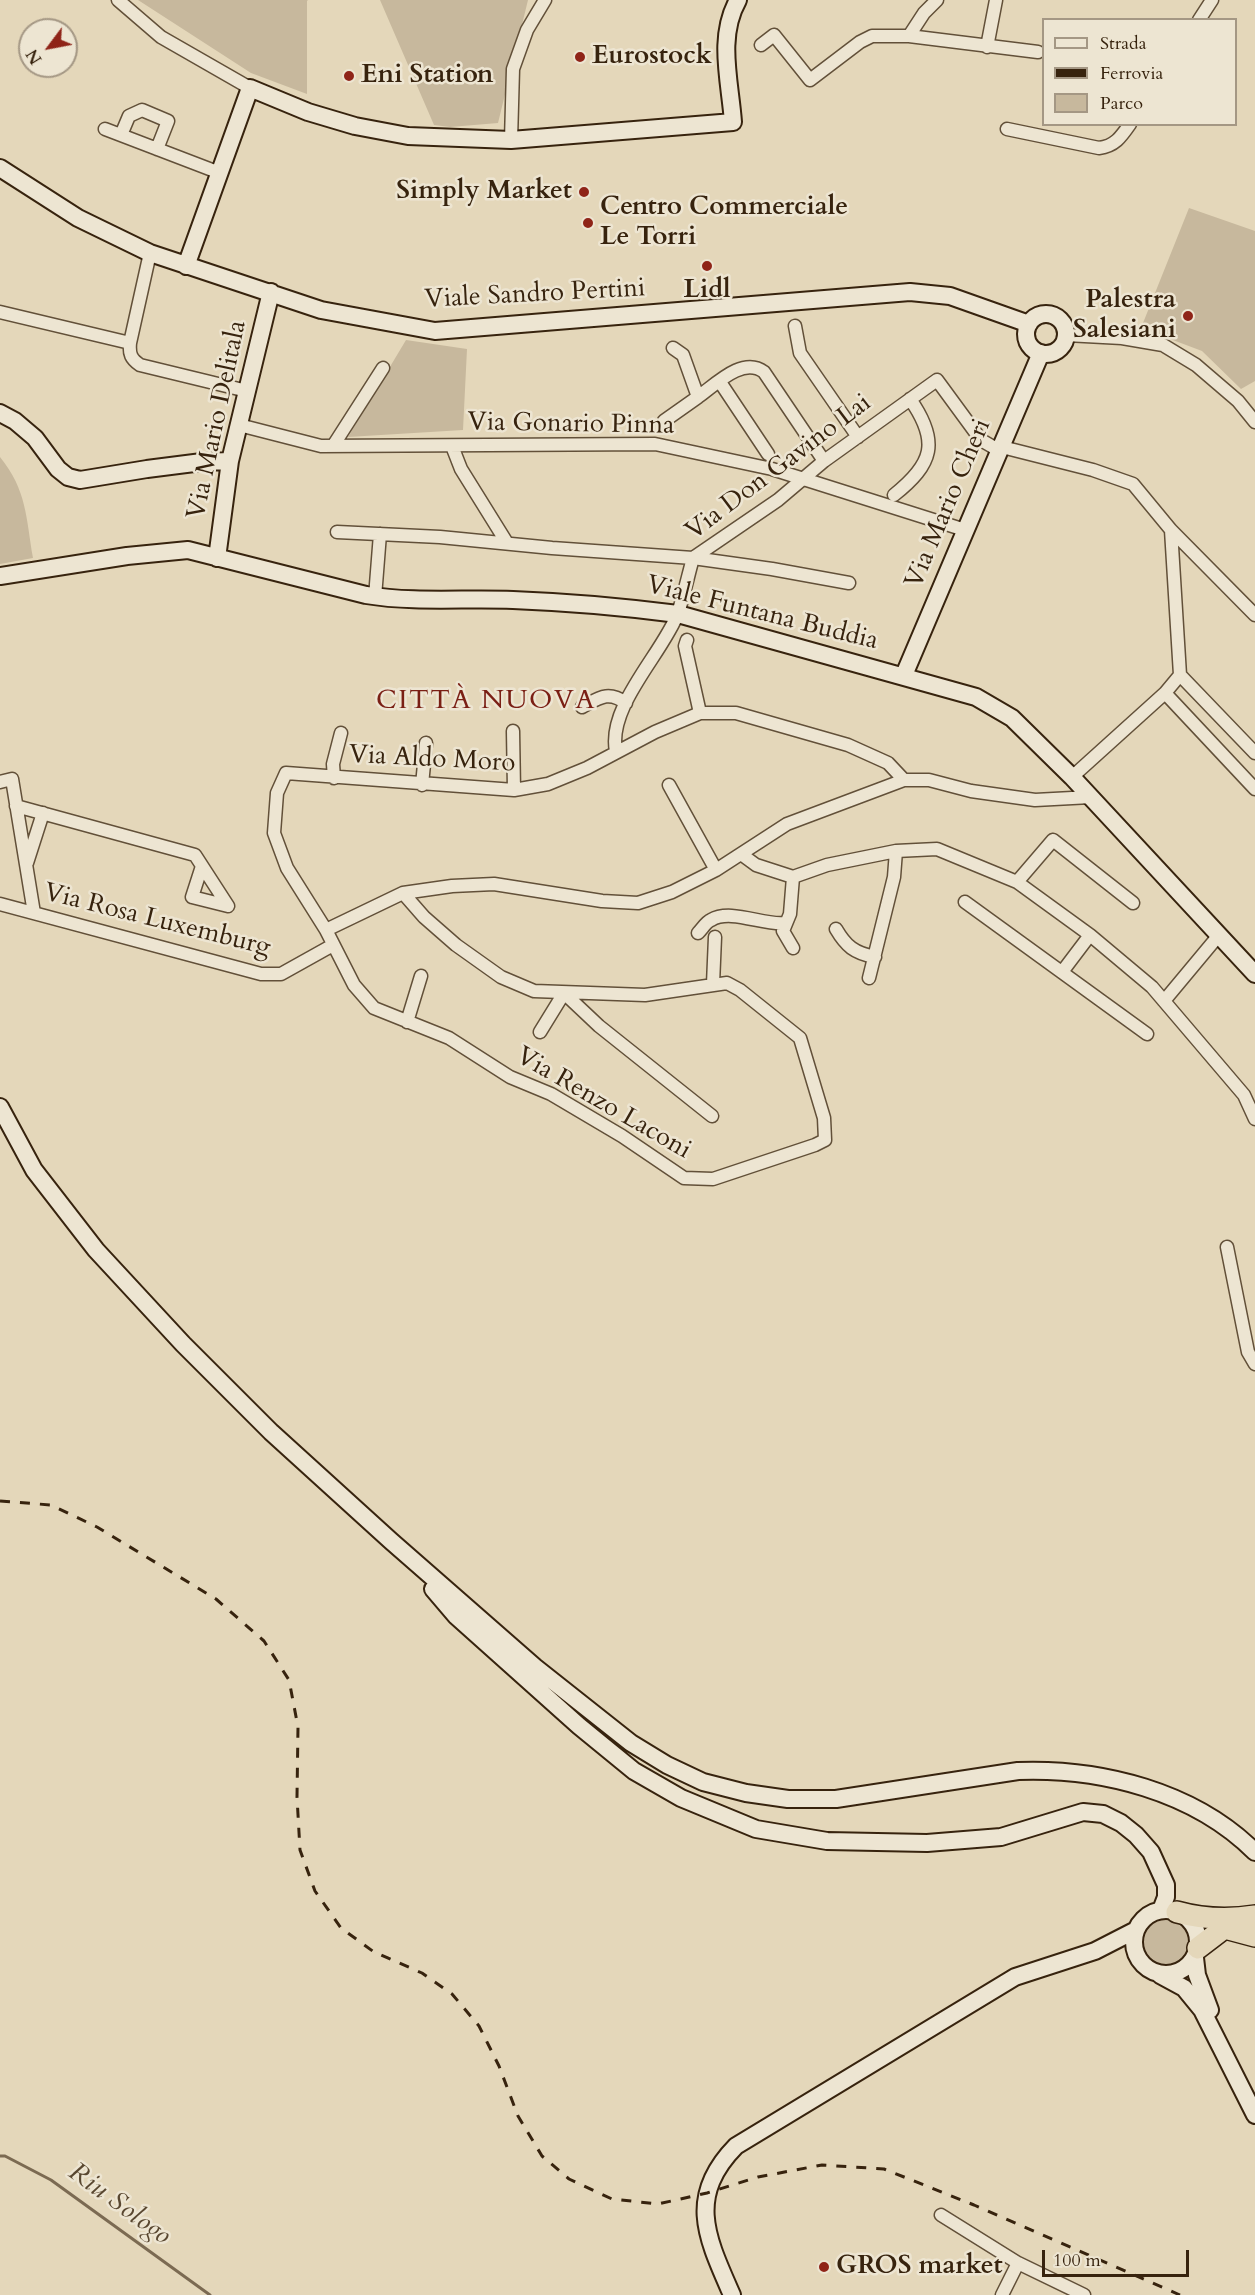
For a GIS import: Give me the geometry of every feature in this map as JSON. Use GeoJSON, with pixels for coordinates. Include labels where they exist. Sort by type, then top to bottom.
{"type":"FeatureCollection","features":[{"type":"Feature","properties":{"kind":"highway"},"geometry":{"type":"LineString","coordinates":[[1169,1911],[1239,1921],[1255,1936]]}},
{"type":"Feature","properties":{"kind":"highway"},"geometry":{"type":"LineString","coordinates":[[1196,1953],[1216,1932],[1239,1921]]}},
{"type":"Feature","properties":{"kind":"main road"},"geometry":{"type":"LineString","coordinates":[[186,266],[250,87],[308,112],[355,126],[408,136],[511,140],[733,122],[726,46],[727,28],[738,0]]}},
{"type":"Feature","properties":{"kind":"main road","name":"Viale Sandro Pertini"},"geometry":{"type":"LineString","coordinates":[[0,168],[78,218],[150,253],[321,310],[435,331],[910,292],[950,296],[1029,324]]}},
{"type":"Feature","properties":{"kind":"main road","name":"Via Mario Delitala"},"geometry":{"type":"LineString","coordinates":[[217,558],[230,461],[271,292]]}},
{"type":"Feature","properties":{"kind":"main road"},"geometry":{"type":"LineString","coordinates":[[1052,315],[1060,320],[1066,335],[1064,344],[1049,354],[1041,353],[1028,344],[1026,334],[1029,324],[1036,316],[1052,315]]}},
{"type":"Feature","properties":{"kind":"main road","name":"Via Mario Cheri"},"geometry":{"type":"LineString","coordinates":[[904,675],[1041,353]]}},
{"type":"Feature","properties":{"kind":"main road"},"geometry":{"type":"LineString","coordinates":[[0,412],[35,438],[58,470],[68,477],[80,480],[191,463],[230,461]]}},
{"type":"Feature","properties":{"kind":"main road","name":"Viale Funtana Buddia"},"geometry":{"type":"LineString","coordinates":[[0,576],[188,550],[394,600],[513,600],[633,608],[678,614],[904,675],[976,697],[1012,718],[1072,777],[1255,974]]}},
{"type":"Feature","properties":{"kind":"main road"},"geometry":{"type":"LineString","coordinates":[[0,1107],[34,1170],[96,1250],[183,1344],[271,1432],[391,1541],[535,1666],[631,1743],[667,1765],[703,1782],[746,1793],[789,1799],[836,1799],[1018,1771],[1046,1770],[1095,1775],[1157,1792],[1202,1813],[1234,1834],[1255,1852]]}},
{"type":"Feature","properties":{"kind":"main road"},"geometry":{"type":"LineString","coordinates":[[391,1541],[456,1616],[579,1726],[634,1771],[681,1798],[756,1829],[827,1841],[927,1843],[1001,1837],[1083,1812],[1103,1814],[1121,1823],[1151,1852],[1166,1885],[1169,1911]]}},
{"type":"Feature","properties":{"kind":"main road"},"geometry":{"type":"LineString","coordinates":[[732,2295],[711,2248],[706,2224],[706,2193],[713,2176],[736,2146],[1015,1977],[1095,1951],[1136,1930],[1146,1917],[1169,1911],[1185,1916],[1196,1930],[1197,1975],[1203,1994],[1255,2096]]}},
{"type":"Feature","properties":{"kind":"main road"},"geometry":{"type":"LineString","coordinates":[[1136,1930],[1134,1947],[1140,1962]]}},
{"type":"Feature","properties":{"kind":"main road"},"geometry":{"type":"LineString","coordinates":[[1095,1951],[1118,1954],[1140,1962],[1152,1972],[1171,1975],[1182,1971],[1196,1953]]}},
{"type":"Feature","properties":{"kind":"main road"},"geometry":{"type":"LineString","coordinates":[[1160,1974],[1184,1988],[1194,1998],[1255,2115]]}},
{"type":"Feature","properties":{"kind":"street"},"geometry":{"type":"LineString","coordinates":[[118,0],[161,37],[250,87]]}},
{"type":"Feature","properties":{"kind":"street"},"geometry":{"type":"LineString","coordinates":[[511,140],[513,69],[527,30],[545,0]]}},
{"type":"Feature","properties":{"kind":"street"},"geometry":{"type":"LineString","coordinates":[[909,36],[924,13],[937,0]]}},
{"type":"Feature","properties":{"kind":"street"},"geometry":{"type":"LineString","coordinates":[[987,47],[996,0]]}},
{"type":"Feature","properties":{"kind":"street"},"geometry":{"type":"LineString","coordinates":[[1200,18],[1212,0]]}},
{"type":"Feature","properties":{"kind":"street"},"geometry":{"type":"LineString","coordinates":[[761,45],[774,35],[810,80],[860,42],[872,36],[909,36],[1038,52]]}},
{"type":"Feature","properties":{"kind":"street"},"geometry":{"type":"LineString","coordinates":[[121,135],[129,116],[142,110],[168,121],[157,149]]}},
{"type":"Feature","properties":{"kind":"street"},"geometry":{"type":"LineString","coordinates":[[1008,129],[1099,148],[1109,147],[1118,141],[1129,126]]}},
{"type":"Feature","properties":{"kind":"street"},"geometry":{"type":"LineString","coordinates":[[105,129],[220,172]]}},
{"type":"Feature","properties":{"kind":"street"},"geometry":{"type":"LineString","coordinates":[[150,253],[130,344],[130,355],[140,365],[247,391]]}},
{"type":"Feature","properties":{"kind":"street"},"geometry":{"type":"LineString","coordinates":[[0,312],[130,344]]}},
{"type":"Feature","properties":{"kind":"street"},"geometry":{"type":"LineString","coordinates":[[795,326],[800,353],[858,437]]}},
{"type":"Feature","properties":{"kind":"street"},"geometry":{"type":"LineString","coordinates":[[1066,335],[1122,338],[1163,345],[1196,365],[1238,401],[1255,422]]}},
{"type":"Feature","properties":{"kind":"street"},"geometry":{"type":"LineString","coordinates":[[673,348],[683,355],[698,397]]}},
{"type":"Feature","properties":{"kind":"street"},"geometry":{"type":"LineString","coordinates":[[664,421],[741,368],[752,366],[764,372],[824,460]]}},
{"type":"Feature","properties":{"kind":"street"},"geometry":{"type":"LineString","coordinates":[[333,446],[383,369]]}},
{"type":"Feature","properties":{"kind":"street","name":"Via Don Gavino Lai"},"geometry":{"type":"LineString","coordinates":[[616,751],[614,740],[626,703],[678,614],[693,558],[778,500],[824,460],[937,380],[981,440],[1001,449]]}},
{"type":"Feature","properties":{"kind":"street"},"geometry":{"type":"LineString","coordinates":[[720,382],[768,454]]}},
{"type":"Feature","properties":{"kind":"street"},"geometry":{"type":"LineString","coordinates":[[894,495],[920,472],[928,447],[923,417],[910,399]]}},
{"type":"Feature","properties":{"kind":"street","name":"Via Gonario Pinna"},"geometry":{"type":"LineString","coordinates":[[239,425],[321,446],[655,444],[772,469],[965,530]]}},
{"type":"Feature","properties":{"kind":"street"},"geometry":{"type":"LineString","coordinates":[[452,446],[461,469],[507,543]]}},
{"type":"Feature","properties":{"kind":"street"},"geometry":{"type":"LineString","coordinates":[[1001,449],[1093,470],[1133,484],[1172,530],[1255,615]]}},
{"type":"Feature","properties":{"kind":"street"},"geometry":{"type":"LineString","coordinates":[[1172,530],[1180,675],[1255,753]]}},
{"type":"Feature","properties":{"kind":"street"},"geometry":{"type":"LineString","coordinates":[[338,532],[440,537],[693,558],[849,583]]}},
{"type":"Feature","properties":{"kind":"street"},"geometry":{"type":"LineString","coordinates":[[375,597],[380,534]]}},
{"type":"Feature","properties":{"kind":"street"},"geometry":{"type":"LineString","coordinates":[[687,640],[685,646],[700,713]]}},
{"type":"Feature","properties":{"kind":"street"},"geometry":{"type":"LineString","coordinates":[[1072,777],[1165,693],[1180,675]]}},
{"type":"Feature","properties":{"kind":"street"},"geometry":{"type":"LineString","coordinates":[[1165,693],[1255,789]]}},
{"type":"Feature","properties":{"kind":"street"},"geometry":{"type":"LineString","coordinates":[[582,707],[606,696],[617,697],[626,703]]}},
{"type":"Feature","properties":{"kind":"street","name":"Via Aldo Moro"},"geometry":{"type":"LineString","coordinates":[[326,930],[287,868],[274,832],[277,793],[286,773],[422,785],[514,790],[548,784],[587,768],[616,751],[700,713],[736,713],[848,745],[888,763],[904,780]]}},
{"type":"Feature","properties":{"kind":"street"},"geometry":{"type":"LineString","coordinates":[[513,731],[514,790]]}},
{"type":"Feature","properties":{"kind":"street"},"geometry":{"type":"LineString","coordinates":[[334,778],[333,764],[340,733]]}},
{"type":"Feature","properties":{"kind":"street"},"geometry":{"type":"LineString","coordinates":[[422,785],[426,743]]}},
{"type":"Feature","properties":{"kind":"street"},"geometry":{"type":"LineString","coordinates":[[0,782],[12,779],[34,913]]}},
{"type":"Feature","properties":{"kind":"street"},"geometry":{"type":"LineString","coordinates":[[421,976],[406,1022],[374,1008],[354,985],[326,930],[403,893],[452,886],[494,884],[602,901],[638,903],[672,892],[716,870],[787,824],[904,780],[929,780],[970,791],[1035,800],[1091,797]]}},
{"type":"Feature","properties":{"kind":"street"},"geometry":{"type":"LineString","coordinates":[[669,785],[716,870]]}},
{"type":"Feature","properties":{"kind":"street"},"geometry":{"type":"LineString","coordinates":[[16,806],[195,855],[228,906],[192,897],[202,866]]}},
{"type":"Feature","properties":{"kind":"street"},"geometry":{"type":"LineString","coordinates":[[26,866],[43,813]]}},
{"type":"Feature","properties":{"kind":"street"},"geometry":{"type":"LineString","coordinates":[[1017,882],[1053,840],[1133,903]]}},
{"type":"Feature","properties":{"kind":"street"},"geometry":{"type":"LineString","coordinates":[[741,854],[756,865],[793,877],[827,865],[896,851],[937,849],[1017,882],[1090,935],[1152,987],[1244,1095],[1255,1119]]}},
{"type":"Feature","properties":{"kind":"street"},"geometry":{"type":"LineString","coordinates":[[869,978],[894,877],[896,851]]}},
{"type":"Feature","properties":{"kind":"street"},"geometry":{"type":"LineString","coordinates":[[793,877],[790,914],[783,931],[793,948]]}},
{"type":"Feature","properties":{"kind":"street","name":"Via Renzo Laconi"},"geometry":{"type":"LineString","coordinates":[[403,893],[424,917],[456,945],[501,977],[534,991],[645,995],[727,983],[740,990],[800,1038],[824,1118],[825,1140],[713,1179],[684,1178],[622,1136],[551,1094],[510,1077],[449,1038],[406,1022]]}},
{"type":"Feature","properties":{"kind":"street"},"geometry":{"type":"LineString","coordinates":[[966,902],[1147,1034]]}},
{"type":"Feature","properties":{"kind":"street","name":"Via Rosa Luxemburg"},"geometry":{"type":"LineString","coordinates":[[0,904],[261,974],[281,974],[333,945]]}},
{"type":"Feature","properties":{"kind":"street"},"geometry":{"type":"LineString","coordinates":[[698,933],[712,919],[724,917],[747,918],[774,925],[785,923]]}},
{"type":"Feature","properties":{"kind":"street"},"geometry":{"type":"LineString","coordinates":[[836,929],[850,948],[860,954],[874,957]]}},
{"type":"Feature","properties":{"kind":"street"},"geometry":{"type":"LineString","coordinates":[[1062,972],[1090,935]]}},
{"type":"Feature","properties":{"kind":"street"},"geometry":{"type":"LineString","coordinates":[[1164,1001],[1219,935]]}},
{"type":"Feature","properties":{"kind":"street"},"geometry":{"type":"LineString","coordinates":[[713,984],[715,937]]}},
{"type":"Feature","properties":{"kind":"street"},"geometry":{"type":"LineString","coordinates":[[593,1019],[590,1006],[594,992]]}},
{"type":"Feature","properties":{"kind":"street"},"geometry":{"type":"LineString","coordinates":[[564,993],[712,1116]]}},
{"type":"Feature","properties":{"kind":"street","name":"Via Renzo Laconi"},"geometry":{"type":"LineString","coordinates":[[540,1032],[564,993]]}},
{"type":"Feature","properties":{"kind":"street"},"geometry":{"type":"LineString","coordinates":[[1227,1247],[1248,1352],[1255,1364]]}},
{"type":"Feature","properties":{"kind":"street"},"geometry":{"type":"LineString","coordinates":[[941,2216],[1018,2263],[1084,2295]]}},
{"type":"Feature","properties":{"kind":"street"},"geometry":{"type":"LineString","coordinates":[[1002,2295],[1018,2263]]}},
{"type":"Feature","properties":{"kind":"green space"},"geometry":{"type":"Polygon","coordinates":[[[138,0],[308,0],[307,94],[251,73],[138,0]]]}},
{"type":"Feature","properties":{"kind":"green space"},"geometry":{"type":"Polygon","coordinates":[[[380,0],[528,0],[498,123],[450,127],[434,125],[380,0]]]}},
{"type":"Feature","properties":{"kind":"green space"},"geometry":{"type":"Polygon","coordinates":[[[1189,208],[1255,231],[1255,381],[1241,389],[1202,351],[1141,328],[1189,208]]]}},
{"type":"Feature","properties":{"kind":"green space"},"geometry":{"type":"Polygon","coordinates":[[[406,340],[467,349],[463,430],[348,437],[406,340]]]}},
{"type":"Feature","properties":{"kind":"green space"},"geometry":{"type":"Polygon","coordinates":[[[0,457],[16,481],[24,505],[33,558],[0,564],[0,457]]]}},
{"type":"Feature","properties":{"kind":"green space"},"geometry":{"type":"Polygon","coordinates":[[[1161,1918],[1171,1918],[1183,1925],[1190,1937],[1190,1947],[1183,1959],[1171,1966],[1161,1966],[1146,1955],[1142,1947],[1142,1937],[1153,1922],[1161,1918]]]}},
{"type":"Feature","properties":{"kind":"waterway","name":"Riu Sologo"},"geometry":{"type":"LineString","coordinates":[[0,2156],[5,2156],[51,2180],[210,2295]]}},
{"type":"Feature","properties":{"kind":"railway"},"geometry":{"type":"LineString","coordinates":[[0,1501],[51,1505],[97,1527],[216,1599],[264,1641],[289,1680],[298,1727],[297,1797],[300,1850],[315,1891],[341,1928],[374,1952],[422,1973],[452,1994],[479,2026],[499,2066],[518,2116],[542,2156],[569,2179],[612,2199],[658,2204],[707,2193],[758,2177],[822,2165],[884,2169],[974,2205],[1180,2295]]}},
{"type":"Feature","properties":{"kind":"place","name":"Eurostock"},"geometry":{"type":"Point","coordinates":[580,57]}},
{"type":"Feature","properties":{"kind":"place","name":"Eni Station"},"geometry":{"type":"Point","coordinates":[349,76]}},
{"type":"Feature","properties":{"kind":"place","name":"Simply Market"},"geometry":{"type":"Point","coordinates":[584,192]}},
{"type":"Feature","properties":{"kind":"place","name":"Centro Commerciale Le Torri"},"geometry":{"type":"Point","coordinates":[588,223]}},
{"type":"Feature","properties":{"kind":"place","name":"Lidl"},"geometry":{"type":"Point","coordinates":[707,266]}},
{"type":"Feature","properties":{"kind":"place","name":"Palestra Salesiani"},"geometry":{"type":"Point","coordinates":[1188,316]}},
{"type":"Feature","properties":{"kind":"place","name":"GROS market"},"geometry":{"type":"Point","coordinates":[824,2267]}},
{"type":"Feature","properties":{"kind":"district","name":"CITTÀ NUOVA"},"geometry":{"type":"Point","coordinates":[486,702]}}]}
